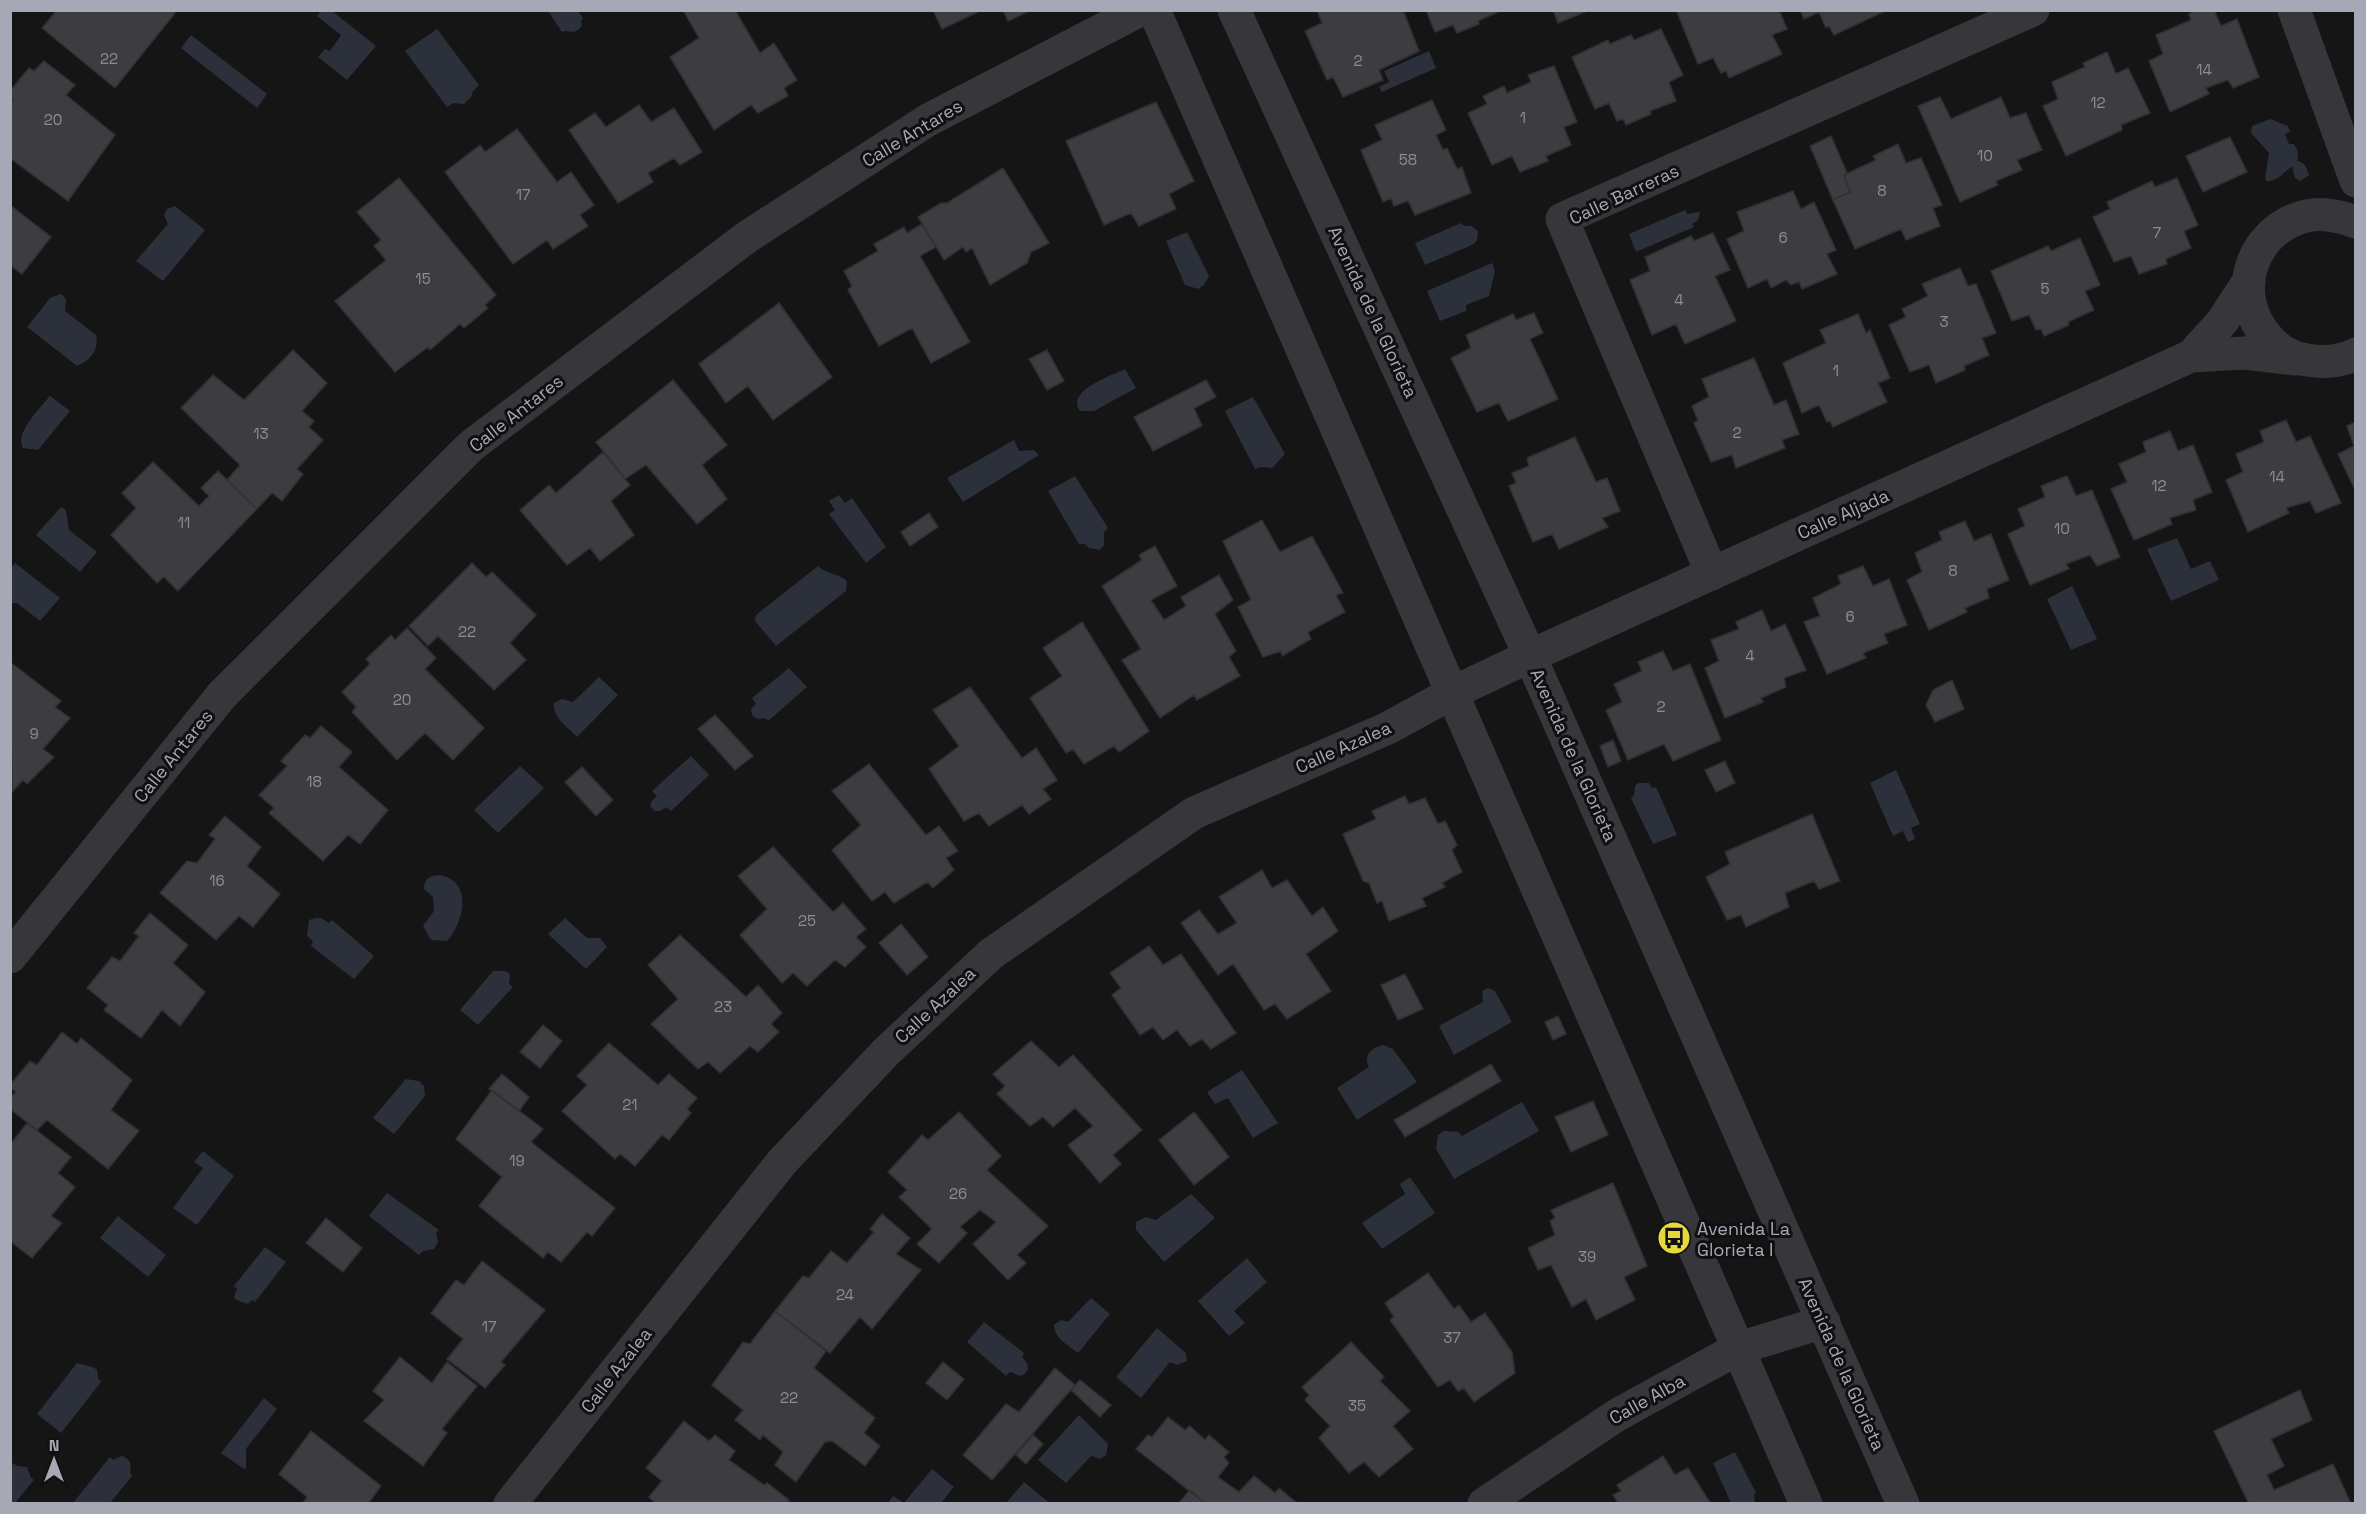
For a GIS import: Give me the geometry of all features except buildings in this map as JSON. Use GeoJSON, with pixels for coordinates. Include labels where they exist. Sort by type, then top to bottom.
{"type":"FeatureCollection","features":[{"type":"Feature","properties":{"kind":"street","name":"Calle Antares"},"geometry":{"type":"LineString","coordinates":[[10,957],[222,696],[471,446],[747,237],[928,120],[1140,10]]}},
{"type":"Feature","properties":{"kind":"street"},"geometry":{"type":"LineString","coordinates":[[1154,10],[1806,1503]]}},
{"type":"Feature","properties":{"kind":"street","name":"Avenida de la Glorieta"},"geometry":{"type":"LineString","coordinates":[[1234,10],[1530,656],[1903,1503]]}},
{"type":"Feature","properties":{"kind":"street","name":"Calle Barreras"},"geometry":{"type":"LineString","coordinates":[[1712,574],[1562,219],[2033,10]]}},
{"type":"Feature","properties":{"kind":"street"},"geometry":{"type":"LineString","coordinates":[[2294,10],[2355,181]]}},
{"type":"Feature","properties":{"kind":"street"},"geometry":{"type":"LineString","coordinates":[[2191,356],[2222,322],[2248,282],[2254,260],[2262,246],[2285,224],[2307,215],[2331,214],[2355,222]]}},
{"type":"Feature","properties":{"kind":"street"},"geometry":{"type":"LineString","coordinates":[[2248,282],[2250,307],[2259,328],[2276,347],[2298,359]]}},
{"type":"Feature","properties":{"kind":"street"},"geometry":{"type":"LineString","coordinates":[[2191,356],[2244,353],[2323,363],[2348,358],[2355,354]]}},
{"type":"Feature","properties":{"kind":"street","name":"Calle Aljada"},"geometry":{"type":"LineString","coordinates":[[1496,672],[2191,356]]}},
{"type":"Feature","properties":{"kind":"street","name":"Calle Azalea"},"geometry":{"type":"LineString","coordinates":[[510,1503],[782,1162],[886,1052],[991,954],[1194,813],[1388,728],[1496,672]]}},
{"type":"Feature","properties":{"kind":"street","name":"Calle Alba"},"geometry":{"type":"LineString","coordinates":[[1484,1503],[1617,1415],[1739,1348],[1824,1322]]}},
{"type":"Feature","properties":{"kind":"shaded area"},"geometry":{"type":"Polygon","coordinates":[[[321,11],[332,11],[376,46],[347,80],[318,57],[325,49],[330,51],[341,35],[317,16],[321,11]]]}},
{"type":"Feature","properties":{"kind":"shaded area"},"geometry":{"type":"Polygon","coordinates":[[[548,11],[578,11],[583,18],[582,26],[574,32],[562,32],[548,11]]]}},
{"type":"Feature","properties":{"kind":"shaded area"},"geometry":{"type":"Polygon","coordinates":[[[437,29],[479,85],[464,104],[453,103],[447,107],[405,51],[437,29]]]}},
{"type":"Feature","properties":{"kind":"shaded area"},"geometry":{"type":"Polygon","coordinates":[[[191,35],[267,94],[257,108],[181,48],[191,35]]]}},
{"type":"Feature","properties":{"kind":"shaded area"},"geometry":{"type":"Polygon","coordinates":[[[1429,51],[1436,68],[1382,92],[1379,87],[1389,82],[1384,71],[1429,51]]]}},
{"type":"Feature","properties":{"kind":"shaded area"},"geometry":{"type":"Polygon","coordinates":[[[2270,119],[2288,126],[2290,132],[2285,134],[2289,144],[2294,144],[2298,152],[2297,161],[2304,164],[2309,175],[2300,181],[2295,178],[2292,166],[2278,178],[2268,182],[2265,179],[2269,153],[2251,133],[2252,126],[2270,119]]]}},
{"type":"Feature","properties":{"kind":"shaded area"},"geometry":{"type":"Polygon","coordinates":[[[175,206],[205,230],[163,281],[136,261],[168,224],[164,215],[167,209],[175,206]]]}},
{"type":"Feature","properties":{"kind":"shaded area"},"geometry":{"type":"Polygon","coordinates":[[[1685,210],[1687,214],[1700,212],[1698,220],[1692,224],[1694,227],[1636,252],[1629,234],[1685,210]]]}},
{"type":"Feature","properties":{"kind":"shaded area"},"geometry":{"type":"Polygon","coordinates":[[[1461,223],[1478,231],[1474,244],[1425,265],[1415,243],[1461,223]]]}},
{"type":"Feature","properties":{"kind":"shaded area"},"geometry":{"type":"Polygon","coordinates":[[[1187,232],[1209,276],[1204,285],[1198,289],[1185,285],[1166,241],[1187,232]]]}},
{"type":"Feature","properties":{"kind":"shaded area"},"geometry":{"type":"Polygon","coordinates":[[[1492,263],[1495,271],[1489,296],[1466,305],[1466,311],[1440,321],[1427,291],[1492,263]]]}},
{"type":"Feature","properties":{"kind":"shaded area"},"geometry":{"type":"Polygon","coordinates":[[[61,294],[66,299],[65,311],[96,335],[93,354],[77,366],[27,327],[50,298],[61,294]]]}},
{"type":"Feature","properties":{"kind":"shaded area"},"geometry":{"type":"Polygon","coordinates":[[[1125,369],[1136,388],[1094,411],[1080,411],[1077,404],[1084,391],[1125,369]]]}},
{"type":"Feature","properties":{"kind":"shaded area"},"geometry":{"type":"Polygon","coordinates":[[[50,396],[70,411],[38,450],[23,448],[21,442],[25,429],[50,396]]]}},
{"type":"Feature","properties":{"kind":"shaded area"},"geometry":{"type":"Polygon","coordinates":[[[1253,397],[1285,454],[1272,468],[1255,469],[1225,411],[1253,397]]]}},
{"type":"Feature","properties":{"kind":"shaded area"},"geometry":{"type":"Polygon","coordinates":[[[1014,440],[1019,451],[1034,450],[1039,455],[963,502],[947,478],[1014,440]]]}},
{"type":"Feature","properties":{"kind":"shaded area"},"geometry":{"type":"Polygon","coordinates":[[[1075,476],[1108,528],[1104,532],[1104,545],[1100,550],[1079,544],[1048,491],[1075,476]]]}},
{"type":"Feature","properties":{"kind":"shaded area"},"geometry":{"type":"Polygon","coordinates":[[[839,495],[845,503],[852,498],[886,547],[866,563],[829,514],[835,510],[829,501],[839,495]]]}},
{"type":"Feature","properties":{"kind":"shaded area"},"geometry":{"type":"Polygon","coordinates":[[[61,507],[66,510],[69,530],[97,552],[80,572],[36,535],[61,507]]]}},
{"type":"Feature","properties":{"kind":"shaded area"},"geometry":{"type":"Polygon","coordinates":[[[2177,538],[2191,569],[2210,561],[2219,580],[2171,601],[2147,549],[2177,538]]]}},
{"type":"Feature","properties":{"kind":"shaded area"},"geometry":{"type":"Polygon","coordinates":[[[15,563],[60,598],[40,621],[17,603],[11,603],[11,568],[15,563]]]}},
{"type":"Feature","properties":{"kind":"shaded area"},"geometry":{"type":"Polygon","coordinates":[[[818,566],[847,581],[846,591],[776,646],[755,621],[756,615],[818,566]]]}},
{"type":"Feature","properties":{"kind":"shaded area"},"geometry":{"type":"Polygon","coordinates":[[[2072,586],[2097,639],[2071,650],[2047,599],[2072,586]]]}},
{"type":"Feature","properties":{"kind":"shaded area"},"geometry":{"type":"Polygon","coordinates":[[[789,668],[807,687],[768,721],[765,718],[757,719],[752,715],[751,709],[756,704],[752,698],[789,668]]]}},
{"type":"Feature","properties":{"kind":"shaded area"},"geometry":{"type":"Polygon","coordinates":[[[599,677],[618,695],[577,737],[555,713],[554,703],[562,699],[573,702],[599,677]]]}},
{"type":"Feature","properties":{"kind":"shaded area"},"geometry":{"type":"Polygon","coordinates":[[[691,756],[709,775],[671,811],[667,807],[654,811],[650,806],[657,796],[652,791],[691,756]]]}},
{"type":"Feature","properties":{"kind":"shaded area"},"geometry":{"type":"Polygon","coordinates":[[[520,766],[544,788],[498,833],[474,810],[520,766]]]}},
{"type":"Feature","properties":{"kind":"shaded area"},"geometry":{"type":"Polygon","coordinates":[[[1896,770],[1920,824],[1911,828],[1915,839],[1908,842],[1903,831],[1893,836],[1870,783],[1896,770]]]}},
{"type":"Feature","properties":{"kind":"shaded area"},"geometry":{"type":"Polygon","coordinates":[[[1638,783],[1649,783],[1652,788],[1656,787],[1677,835],[1653,844],[1631,798],[1638,783]]]}},
{"type":"Feature","properties":{"kind":"shaded area"},"geometry":{"type":"Polygon","coordinates":[[[438,875],[449,878],[457,884],[461,892],[462,902],[458,923],[447,941],[431,940],[423,926],[434,911],[433,897],[424,889],[425,883],[430,877],[438,875]]]}},
{"type":"Feature","properties":{"kind":"shaded area"},"geometry":{"type":"Polygon","coordinates":[[[316,918],[329,923],[332,920],[374,956],[354,979],[311,946],[313,941],[307,936],[309,920],[316,918]]]}},
{"type":"Feature","properties":{"kind":"shaded area"},"geometry":{"type":"Polygon","coordinates":[[[565,918],[587,938],[600,938],[607,947],[586,969],[548,934],[565,918]]]}},
{"type":"Feature","properties":{"kind":"shaded area"},"geometry":{"type":"Polygon","coordinates":[[[493,971],[505,971],[510,974],[509,984],[513,987],[478,1025],[460,1010],[493,971]]]}},
{"type":"Feature","properties":{"kind":"shaded area"},"geometry":{"type":"Polygon","coordinates":[[[1488,988],[1495,991],[1512,1022],[1454,1055],[1439,1026],[1483,1002],[1482,991],[1488,988]]]}},
{"type":"Feature","properties":{"kind":"shaded area"},"geometry":{"type":"Polygon","coordinates":[[[1383,1045],[1393,1049],[1417,1082],[1357,1120],[1337,1088],[1369,1067],[1367,1059],[1369,1053],[1383,1045]]]}},
{"type":"Feature","properties":{"kind":"shaded area"},"geometry":{"type":"Polygon","coordinates":[[[1242,1070],[1278,1123],[1253,1138],[1228,1098],[1215,1104],[1207,1092],[1242,1070]]]}},
{"type":"Feature","properties":{"kind":"shaded area"},"geometry":{"type":"Polygon","coordinates":[[[406,1079],[419,1081],[424,1086],[425,1096],[394,1134],[373,1118],[406,1079]]]}},
{"type":"Feature","properties":{"kind":"shaded area"},"geometry":{"type":"Polygon","coordinates":[[[1522,1102],[1539,1131],[1454,1179],[1436,1149],[1438,1135],[1444,1131],[1458,1132],[1462,1136],[1522,1102]]]}},
{"type":"Feature","properties":{"kind":"shaded area"},"geometry":{"type":"Polygon","coordinates":[[[203,1151],[234,1176],[197,1225],[173,1208],[203,1168],[194,1162],[203,1151]]]}},
{"type":"Feature","properties":{"kind":"shaded area"},"geometry":{"type":"Polygon","coordinates":[[[1410,1177],[1435,1213],[1382,1249],[1362,1223],[1405,1194],[1400,1184],[1410,1177]]]}},
{"type":"Feature","properties":{"kind":"shaded area"},"geometry":{"type":"Polygon","coordinates":[[[387,1193],[439,1230],[436,1233],[438,1242],[434,1249],[423,1251],[419,1255],[369,1216],[387,1193]]]}},
{"type":"Feature","properties":{"kind":"shaded area"},"geometry":{"type":"Polygon","coordinates":[[[1191,1194],[1215,1218],[1164,1262],[1136,1230],[1136,1222],[1146,1217],[1156,1220],[1191,1194]]]}},
{"type":"Feature","properties":{"kind":"shaded area"},"geometry":{"type":"Polygon","coordinates":[[[118,1216],[166,1255],[148,1277],[100,1238],[118,1216]]]}},
{"type":"Feature","properties":{"kind":"shaded area"},"geometry":{"type":"Polygon","coordinates":[[[265,1247],[286,1262],[255,1302],[252,1300],[248,1304],[236,1300],[234,1297],[237,1289],[234,1286],[265,1247]]]}},
{"type":"Feature","properties":{"kind":"shaded area"},"geometry":{"type":"Polygon","coordinates":[[[1247,1258],[1267,1282],[1234,1311],[1245,1323],[1229,1336],[1198,1301],[1247,1258]]]}},
{"type":"Feature","properties":{"kind":"shaded area"},"geometry":{"type":"Polygon","coordinates":[[[1091,1298],[1110,1314],[1078,1353],[1056,1334],[1054,1325],[1061,1320],[1068,1322],[1091,1298]]]}},
{"type":"Feature","properties":{"kind":"shaded area"},"geometry":{"type":"Polygon","coordinates":[[[984,1322],[1024,1353],[1022,1357],[1028,1367],[1024,1374],[1021,1376],[1010,1372],[1006,1376],[967,1342],[984,1322]]]}},
{"type":"Feature","properties":{"kind":"shaded area"},"geometry":{"type":"Polygon","coordinates":[[[1157,1328],[1186,1353],[1187,1361],[1177,1365],[1170,1362],[1141,1398],[1116,1377],[1157,1328]]]}},
{"type":"Feature","properties":{"kind":"shaded area"},"geometry":{"type":"Polygon","coordinates":[[[77,1363],[97,1370],[101,1382],[61,1433],[37,1414],[77,1363]]]}},
{"type":"Feature","properties":{"kind":"shaded area"},"geometry":{"type":"Polygon","coordinates":[[[264,1398],[277,1409],[246,1449],[246,1468],[244,1469],[221,1453],[264,1398]]]}},
{"type":"Feature","properties":{"kind":"shaded area"},"geometry":{"type":"Polygon","coordinates":[[[1079,1415],[1108,1444],[1106,1455],[1100,1459],[1091,1456],[1066,1483],[1038,1460],[1079,1415]]]}},
{"type":"Feature","properties":{"kind":"shaded area"},"geometry":{"type":"Polygon","coordinates":[[[1735,1452],[1756,1493],[1754,1494],[1755,1503],[1731,1503],[1713,1463],[1735,1452]]]}},
{"type":"Feature","properties":{"kind":"shaded area"},"geometry":{"type":"Polygon","coordinates":[[[122,1456],[130,1462],[132,1476],[110,1503],[73,1503],[110,1457],[113,1460],[122,1456]]]}},
{"type":"Feature","properties":{"kind":"shaded area"},"geometry":{"type":"Polygon","coordinates":[[[13,1463],[27,1467],[34,1480],[15,1503],[11,1503],[11,1467],[13,1463]]]}},
{"type":"Feature","properties":{"kind":"shaded area"},"geometry":{"type":"Polygon","coordinates":[[[932,1469],[954,1487],[941,1503],[904,1503],[932,1469]]]}},
{"type":"Feature","properties":{"kind":"shaded area"},"geometry":{"type":"Polygon","coordinates":[[[1024,1482],[1047,1501],[1048,1503],[1006,1503],[1024,1482]]]}},
{"type":"Feature","properties":{"kind":"shaded area"},"geometry":{"type":"Polygon","coordinates":[[[893,1496],[904,1503],[888,1503],[893,1496]]]}},
{"type":"Feature","properties":{"kind":"place","name":"Avenida La Glorieta I"},"geometry":{"type":"Point","coordinates":[1674,1238]}}]}
